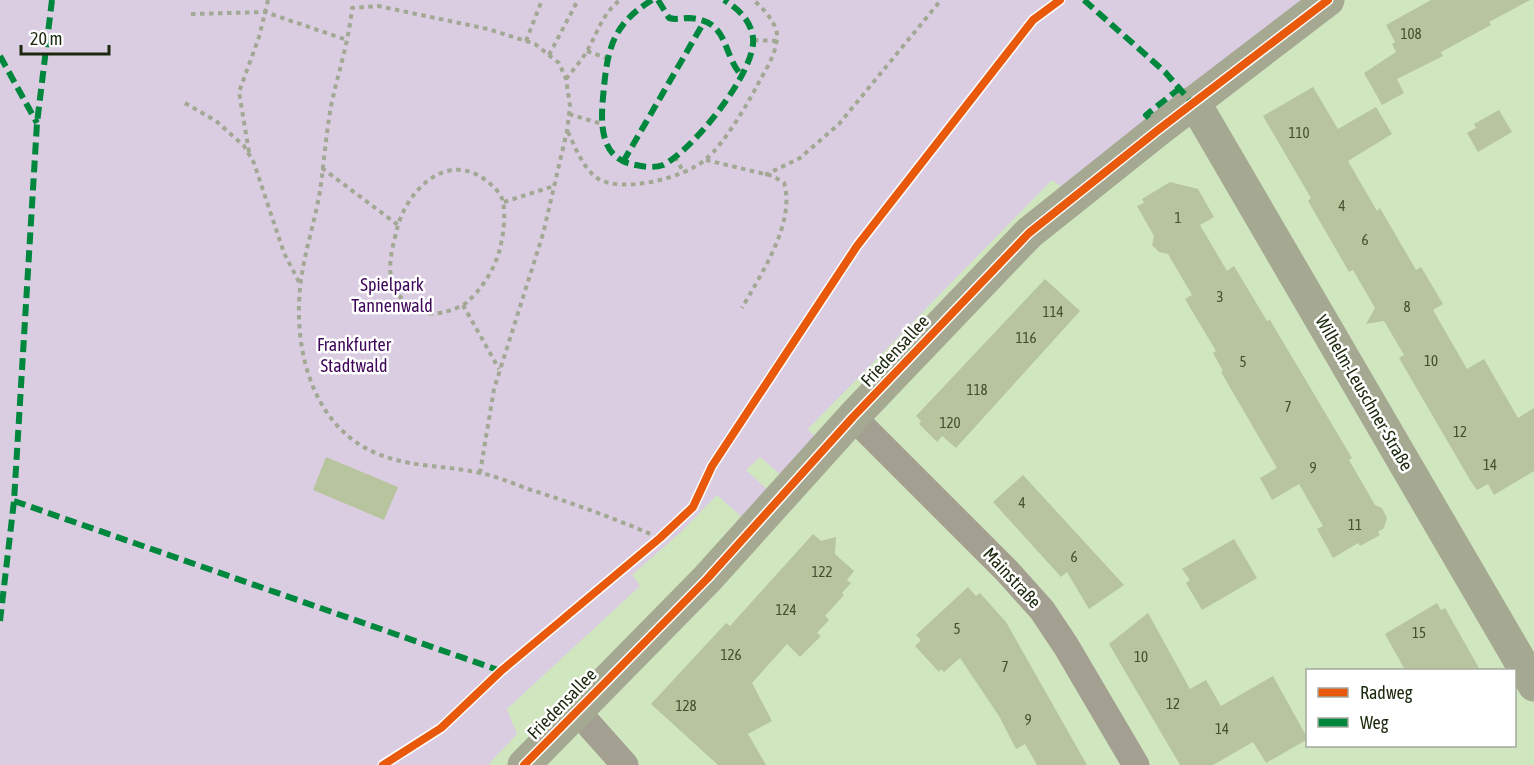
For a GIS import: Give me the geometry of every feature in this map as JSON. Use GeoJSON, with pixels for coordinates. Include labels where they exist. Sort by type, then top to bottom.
{"type":"FeatureCollection","features":[{"type":"Feature","properties":{"kind":"street","name":"Friedensallee"},"geometry":{"type":"LineString","coordinates":[[524,765],[706,579],[853,417],[1029,233],[1192,103],[1328,0]]}},
{"type":"Feature","properties":{"kind":"street","name":"Wilhelm-Leuschner-Straße"},"geometry":{"type":"LineString","coordinates":[[1192,103],[1208,126],[1534,685]]}},
{"type":"Feature","properties":{"kind":"street","name":"Mainstraße"},"geometry":{"type":"LineString","coordinates":[[853,417],[1042,610],[1066,646],[1136,765]]}},
{"type":"Feature","properties":{"kind":"street"},"geometry":{"type":"LineString","coordinates":[[576,710],[625,765]]}},
{"type":"Feature","properties":{"kind":"path"},"geometry":{"type":"LineString","coordinates":[[268,0],[240,92],[250,155],[284,253],[300,285]]}},
{"type":"Feature","properties":{"kind":"path"},"geometry":{"type":"LineString","coordinates":[[526,41],[542,0]]}},
{"type":"Feature","properties":{"kind":"path"},"geometry":{"type":"LineString","coordinates":[[549,55],[578,0]]}},
{"type":"Feature","properties":{"kind":"path"},"geometry":{"type":"LineString","coordinates":[[566,79],[587,51],[597,27],[620,0]]}},
{"type":"Feature","properties":{"kind":"path"},"geometry":{"type":"LineString","coordinates":[[567,131],[584,163],[596,177],[612,185],[659,180],[706,160],[747,105],[774,53],[777,34],[763,7],[753,0]]}},
{"type":"Feature","properties":{"kind":"path"},"geometry":{"type":"LineString","coordinates":[[765,174],[800,158],[839,124],[941,0]]}},
{"type":"Feature","properties":{"kind":"path"},"geometry":{"type":"LineString","coordinates":[[480,473],[500,370],[543,234],[567,131],[569,114],[566,79],[559,63],[526,41],[488,29],[378,6],[352,8],[347,40],[331,106],[300,285],[300,330],[305,362],[313,392],[323,410],[346,434],[375,453],[409,465],[480,473],[600,512],[660,538]]}},
{"type":"Feature","properties":{"kind":"path"},"geometry":{"type":"LineString","coordinates":[[191,14],[265,12],[347,40]]}},
{"type":"Feature","properties":{"kind":"path"},"geometry":{"type":"LineString","coordinates":[[754,40],[777,40]]}},
{"type":"Feature","properties":{"kind":"path"},"geometry":{"type":"LineString","coordinates":[[587,51],[606,58]]}},
{"type":"Feature","properties":{"kind":"path"},"geometry":{"type":"LineString","coordinates":[[185,103],[231,132],[250,155]]}},
{"type":"Feature","properties":{"kind":"path"},"geometry":{"type":"LineString","coordinates":[[569,114],[602,124]]}},
{"type":"Feature","properties":{"kind":"path"},"geometry":{"type":"LineString","coordinates":[[675,157],[683,171]]}},
{"type":"Feature","properties":{"kind":"path"},"geometry":{"type":"LineString","coordinates":[[706,160],[765,174],[784,183],[787,193],[787,211],[769,260],[742,308]]}},
{"type":"Feature","properties":{"kind":"path"},"geometry":{"type":"LineString","coordinates":[[322,168],[398,225]]}},
{"type":"Feature","properties":{"kind":"path"},"geometry":{"type":"LineString","coordinates":[[464,169],[478,175],[499,192],[503,202],[499,254],[489,275],[463,305],[435,315],[417,313],[405,302],[393,283],[391,268],[398,225],[404,204],[423,183],[448,171],[464,169]]}},
{"type":"Feature","properties":{"kind":"path"},"geometry":{"type":"LineString","coordinates":[[503,202],[554,186]]}},
{"type":"Feature","properties":{"kind":"path"},"geometry":{"type":"LineString","coordinates":[[463,305],[500,370]]}},
{"type":"Feature","properties":{"kind":"green space","name":"Frankfurter Stadtwald"},"geometry":{"type":"Polygon","coordinates":[[[0,0],[1302,0],[1061,186],[1052,180],[808,429],[816,438],[782,476],[760,457],[746,470],[769,491],[744,519],[717,495],[681,532],[632,575],[640,586],[507,709],[517,734],[488,765],[0,765],[0,0]]]}},
{"type":"Feature","properties":{"kind":"building"},"geometry":{"type":"Polygon","coordinates":[[[1431,0],[1530,0],[1489,22],[1491,25],[1441,52],[1443,56],[1397,79],[1404,93],[1382,105],[1364,73],[1396,52],[1392,44],[1395,42],[1386,25],[1431,0]]]}},
{"type":"Feature","properties":{"kind":"building"},"geometry":{"type":"Polygon","coordinates":[[[1313,87],[1338,129],[1376,107],[1392,134],[1348,161],[1377,211],[1380,208],[1416,270],[1421,267],[1443,304],[1433,310],[1467,369],[1484,359],[1518,418],[1534,408],[1534,471],[1494,495],[1488,484],[1477,490],[1470,480],[1399,358],[1404,355],[1384,321],[1366,324],[1375,308],[1353,270],[1349,272],[1308,201],[1311,198],[1263,116],[1313,87]]]}},
{"type":"Feature","properties":{"kind":"building"},"geometry":{"type":"Polygon","coordinates":[[[1499,110],[1512,132],[1478,152],[1467,133],[1476,128],[1474,124],[1499,110]]]}},
{"type":"Feature","properties":{"kind":"building"},"geometry":{"type":"Polygon","coordinates":[[[1170,182],[1198,189],[1214,217],[1200,225],[1227,271],[1234,266],[1267,321],[1270,320],[1352,458],[1349,460],[1375,505],[1382,508],[1387,518],[1384,528],[1378,532],[1380,535],[1360,546],[1358,543],[1333,558],[1317,529],[1323,526],[1299,484],[1272,500],[1260,478],[1277,468],[1221,372],[1223,371],[1213,353],[1216,351],[1185,299],[1192,295],[1168,254],[1159,252],[1152,245],[1154,236],[1137,206],[1144,203],[1142,199],[1170,182]]]}},
{"type":"Feature","properties":{"kind":"building"},"geometry":{"type":"Polygon","coordinates":[[[1045,279],[1080,311],[956,448],[942,436],[937,442],[919,424],[921,421],[916,416],[1045,279]]]}},
{"type":"Feature","properties":{"kind":"building"},"geometry":{"type":"Polygon","coordinates":[[[326,457],[398,487],[384,520],[313,490],[326,457]]]}},
{"type":"Feature","properties":{"kind":"building"},"geometry":{"type":"Polygon","coordinates":[[[1023,475],[1124,585],[1089,609],[1067,572],[1061,577],[993,502],[1023,475]]]}},
{"type":"Feature","properties":{"kind":"building"},"geometry":{"type":"Polygon","coordinates":[[[813,534],[821,541],[836,537],[835,554],[854,571],[847,580],[851,583],[842,593],[844,595],[825,616],[829,620],[817,633],[821,636],[800,657],[787,644],[752,683],[772,721],[748,734],[766,765],[718,765],[651,704],[726,623],[730,626],[813,534]]]}},
{"type":"Feature","properties":{"kind":"building"},"geometry":{"type":"Polygon","coordinates":[[[1234,539],[1257,578],[1202,610],[1186,583],[1190,580],[1182,569],[1234,539]]]}},
{"type":"Feature","properties":{"kind":"building"},"geometry":{"type":"Polygon","coordinates":[[[968,587],[976,596],[980,593],[1006,622],[1087,765],[1037,765],[1025,744],[1016,749],[999,716],[960,658],[944,672],[941,669],[939,672],[915,646],[921,640],[916,635],[968,587]]]}},
{"type":"Feature","properties":{"kind":"building"},"geometry":{"type":"Polygon","coordinates":[[[1437,603],[1441,610],[1445,608],[1479,669],[1404,669],[1385,634],[1437,603]]]}},
{"type":"Feature","properties":{"kind":"building"},"geometry":{"type":"Polygon","coordinates":[[[1148,613],[1190,689],[1206,680],[1221,706],[1273,676],[1306,735],[1306,740],[1266,763],[1253,742],[1213,765],[1180,765],[1109,644],[1148,613]]]}},
{"type":"Feature","properties":{"kind":"marked path"},"geometry":{"type":"LineString","coordinates":[[0,621],[14,501],[37,123],[52,0]]}},
{"type":"Feature","properties":{"kind":"marked path"},"geometry":{"type":"LineString","coordinates":[[652,0],[629,17],[611,47],[602,111],[604,135],[614,154],[623,161],[650,167],[663,165],[675,157],[705,128],[745,70],[751,52],[752,32],[743,16],[724,0]]}},
{"type":"Feature","properties":{"kind":"marked path"},"geometry":{"type":"LineString","coordinates":[[658,0],[669,18],[702,20],[712,25],[743,77]]}},
{"type":"Feature","properties":{"kind":"marked path"},"geometry":{"type":"LineString","coordinates":[[1084,0],[1165,72],[1192,103]]}},
{"type":"Feature","properties":{"kind":"marked path"},"geometry":{"type":"LineString","coordinates":[[623,162],[704,22]]}},
{"type":"Feature","properties":{"kind":"marked path"},"geometry":{"type":"LineString","coordinates":[[0,56],[37,123]]}},
{"type":"Feature","properties":{"kind":"marked path"},"geometry":{"type":"LineString","coordinates":[[1149,118],[1146,115],[1180,88]]}},
{"type":"Feature","properties":{"kind":"marked path"},"geometry":{"type":"LineString","coordinates":[[14,501],[501,671]]}},
{"type":"Feature","properties":{"kind":"cycle path"},"geometry":{"type":"LineString","coordinates":[[383,765],[441,728],[501,671],[660,538],[693,507],[712,466],[857,246],[1033,20],[1060,0]]}},
{"type":"Feature","properties":{"kind":"cycle path"},"geometry":{"type":"LineString","coordinates":[[524,765],[707,579],[853,417],[1029,233],[1158,130],[1328,0]]}},
{"type":"Feature","properties":{"kind":"park label","name":"Spielpark Tannenwald"},"geometry":{"type":"Point","coordinates":[392,295]}}]}
